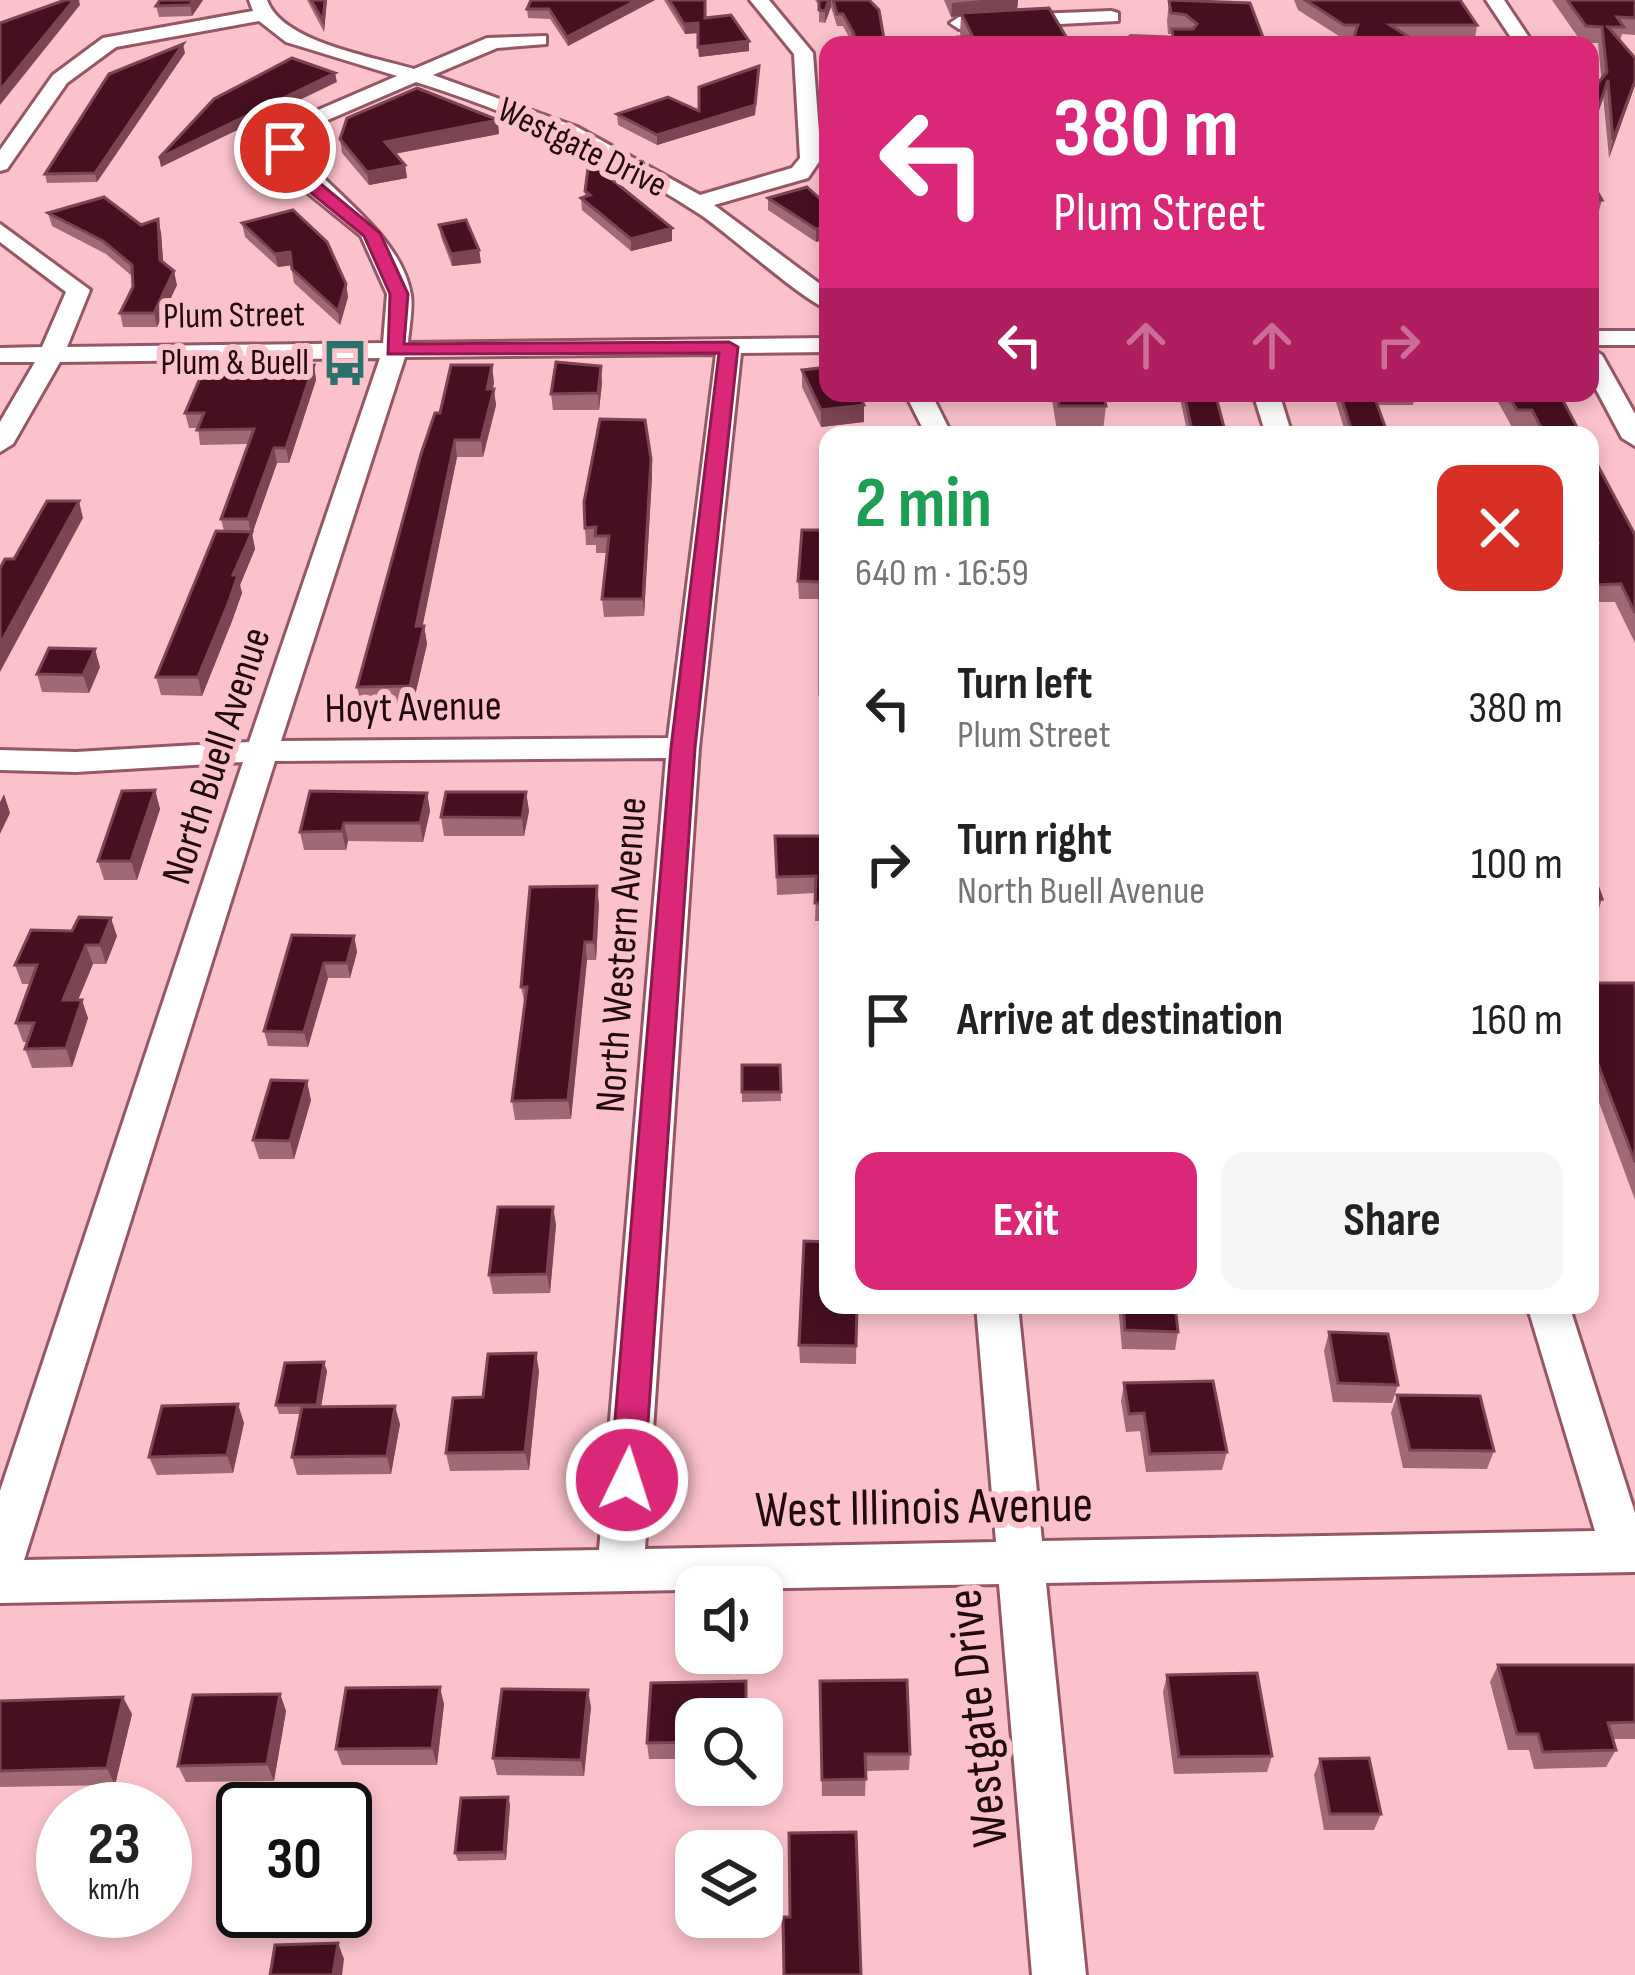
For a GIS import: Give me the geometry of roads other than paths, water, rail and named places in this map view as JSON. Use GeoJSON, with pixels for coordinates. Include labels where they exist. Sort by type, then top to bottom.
{"type":"FeatureCollection","features":[{"type":"Feature","properties":{"kind":"street"},"geometry":{"type":"LineString","coordinates":[[694,205],[800,173],[811,158],[803,53],[759,0]]}},
{"type":"Feature","properties":{"kind":"street"},"geometry":{"type":"LineString","coordinates":[[1495,0],[1519,36]]}},
{"type":"Feature","properties":{"kind":"street"},"geometry":{"type":"LineString","coordinates":[[959,23],[1111,6]]}},
{"type":"Feature","properties":{"kind":"street"},"geometry":{"type":"LineString","coordinates":[[1111,6],[1127,36]]}},
{"type":"Feature","properties":{"kind":"street"},"geometry":{"type":"LineString","coordinates":[[1096,36],[1111,6]]}},
{"type":"Feature","properties":{"kind":"street"},"geometry":{"type":"LineString","coordinates":[[0,165],[60,79],[110,42],[261,7]]}},
{"type":"Feature","properties":{"kind":"street","name":"Westgate Drive"},"geometry":{"type":"LineString","coordinates":[[261,7],[292,38],[531,115],[626,163],[694,205],[819,295]]}},
{"type":"Feature","properties":{"kind":"street"},"geometry":{"type":"LineString","coordinates":[[411,78],[494,42],[539,40]]}},
{"type":"Feature","properties":{"kind":"street","name":"North Buell Avenue"},"geometry":{"type":"LineString","coordinates":[[0,1563],[156,1066],[265,751],[394,350],[399,294],[371,233],[316,188],[285,148],[309,121],[411,78]]}},
{"type":"Feature","properties":{"kind":"street"},"geometry":{"type":"LineString","coordinates":[[0,231],[78,290],[51,355],[0,444]]}},
{"type":"Feature","properties":{"kind":"street"},"geometry":{"type":"LineString","coordinates":[[1599,338],[1635,338]]}},
{"type":"Feature","properties":{"kind":"street","name":"Plum Street"},"geometry":{"type":"LineString","coordinates":[[0,355],[819,345]]}},
{"type":"Feature","properties":{"kind":"street","name":"North Western Avenue"},"geometry":{"type":"LineString","coordinates":[[620,1571],[683,748],[729,347]]}},
{"type":"Feature","properties":{"kind":"street"},"geometry":{"type":"LineString","coordinates":[[1599,372],[1635,438]]}},
{"type":"Feature","properties":{"kind":"street","name":"Hoyt Avenue"},"geometry":{"type":"LineString","coordinates":[[0,760],[76,762],[265,751],[683,748]]}},
{"type":"Feature","properties":{"kind":"street","name":"Westgate Drive"},"geometry":{"type":"LineString","coordinates":[[998,1314],[1059,1975]]}},
{"type":"Feature","properties":{"kind":"street"},"geometry":{"type":"LineString","coordinates":[[1550,1314],[1629,1551]]}},
{"type":"Feature","properties":{"kind":"street","name":"West Illinois Avenue"},"geometry":{"type":"LineString","coordinates":[[0,1582],[1629,1551]]}},
{"type":"Feature","properties":{"kind":"place","name":"Plum & Buell"},"geometry":{"type":"Point","coordinates":[345,363]}}]}
